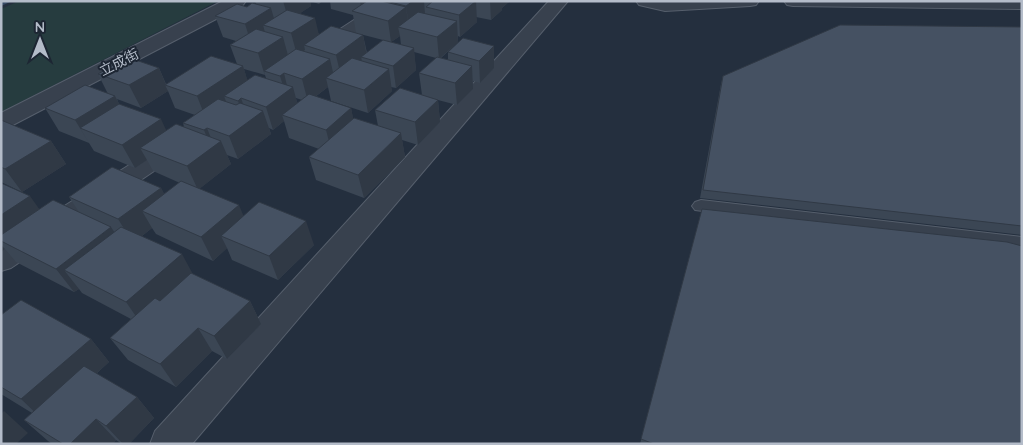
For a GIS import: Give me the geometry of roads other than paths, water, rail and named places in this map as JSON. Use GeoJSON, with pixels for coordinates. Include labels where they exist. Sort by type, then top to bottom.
{"type":"FeatureCollection","features":[{"type":"Feature","properties":{"kind":"street","name":"立成街"},"geometry":{"type":"LineString","coordinates":[[1,122],[237,1]]}},
{"type":"Feature","properties":{"kind":"street"},"geometry":{"type":"LineString","coordinates":[[297,66],[396,1]]}},
{"type":"Feature","properties":{"kind":"street"},"geometry":{"type":"LineString","coordinates":[[168,444],[558,1]]}},
{"type":"Feature","properties":{"kind":"street"},"geometry":{"type":"LineString","coordinates":[[644,1],[665,6],[750,1]]}},
{"type":"Feature","properties":{"kind":"street"},"geometry":{"type":"LineString","coordinates":[[793,1],[1022,4]]}},
{"type":"Feature","properties":{"kind":"street"},"geometry":{"type":"LineString","coordinates":[[1,260],[199,131]]}},
{"type":"Feature","properties":{"kind":"lane"},"geometry":{"type":"LineString","coordinates":[[701,206],[1022,244]]}},
{"type":"Feature","properties":{"kind":"waterway"},"geometry":{"type":"LineString","coordinates":[[1,4],[8,1]]}}]}
